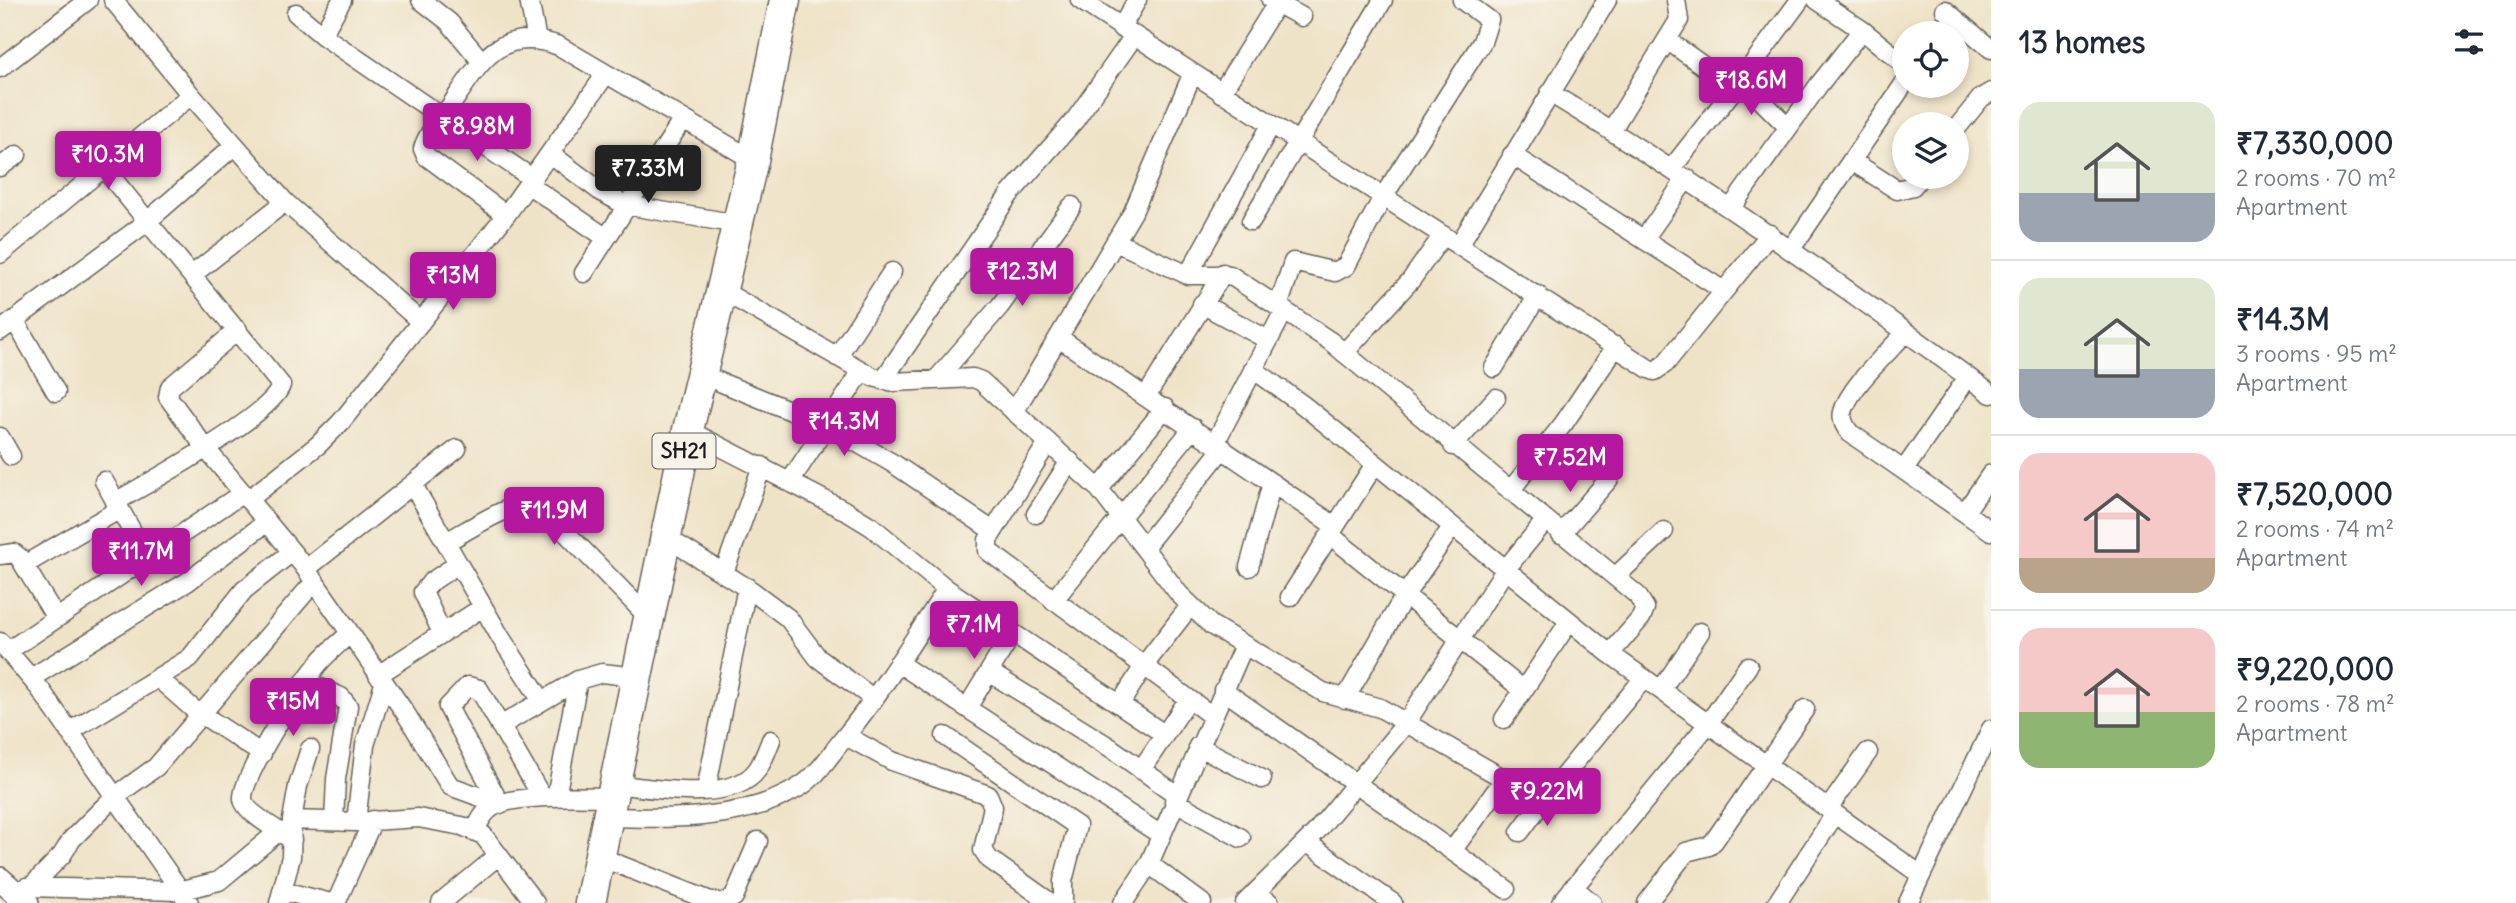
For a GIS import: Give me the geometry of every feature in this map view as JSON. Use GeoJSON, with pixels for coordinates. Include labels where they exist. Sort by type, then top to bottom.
{"type":"FeatureCollection","features":[{"type":"Feature","properties":{"kind":"main road","name":"SH21"},"geometry":{"type":"LineString","coordinates":[[590,903],[700,374],[753,160],[785,0]]}},
{"type":"Feature","properties":{"kind":"street"},"geometry":{"type":"LineString","coordinates":[[0,68],[88,0]]}},
{"type":"Feature","properties":{"kind":"street"},"geometry":{"type":"LineString","coordinates":[[113,0],[191,95],[285,202],[421,322]]}},
{"type":"Feature","properties":{"kind":"street"},"geometry":{"type":"LineString","coordinates":[[322,35],[342,0]]}},
{"type":"Feature","properties":{"kind":"street"},"geometry":{"type":"LineString","coordinates":[[421,0],[449,22],[482,62]]}},
{"type":"Feature","properties":{"kind":"street"},"geometry":{"type":"LineString","coordinates":[[529,0],[537,40]]}},
{"type":"Feature","properties":{"kind":"street"},"geometry":{"type":"LineString","coordinates":[[1080,0],[1649,369],[1661,369],[1770,234]]}},
{"type":"Feature","properties":{"kind":"street"},"geometry":{"type":"LineString","coordinates":[[883,380],[1010,194],[1075,120],[1128,32],[1137,0]]}},
{"type":"Feature","properties":{"kind":"street"},"geometry":{"type":"LineString","coordinates":[[1251,221],[1383,0]]}},
{"type":"Feature","properties":{"kind":"street"},"geometry":{"type":"LineString","coordinates":[[1144,546],[1219,446],[1281,309],[1293,262],[1335,272],[1346,266],[1383,197],[1486,35],[1489,20],[1486,15],[1462,0]]}},
{"type":"Feature","properties":{"kind":"street"},"geometry":{"type":"LineString","coordinates":[[1459,245],[1606,0]]}},
{"type":"Feature","properties":{"kind":"street"},"geometry":{"type":"LineString","coordinates":[[1611,131],[1679,20],[1676,0]]}},
{"type":"Feature","properties":{"kind":"street"},"geometry":{"type":"LineString","coordinates":[[1644,239],[1679,173],[1741,80],[1801,0]]}},
{"type":"Feature","properties":{"kind":"street"},"geometry":{"type":"LineString","coordinates":[[1817,0],[1892,54]]}},
{"type":"Feature","properties":{"kind":"street"},"geometry":{"type":"LineString","coordinates":[[1221,93],[1278,2],[1302,17]]}},
{"type":"Feature","properties":{"kind":"street"},"geometry":{"type":"LineString","coordinates":[[1945,10],[1991,48]]}},
{"type":"Feature","properties":{"kind":"street"},"geometry":{"type":"LineString","coordinates":[[296,13],[322,35],[444,116],[605,237]]}},
{"type":"Feature","properties":{"kind":"street"},"geometry":{"type":"LineString","coordinates":[[1731,208],[1788,127],[1862,30]]}},
{"type":"Feature","properties":{"kind":"street"},"geometry":{"type":"LineString","coordinates":[[506,215],[424,153],[425,142],[482,62],[492,50],[505,43],[537,40],[559,46],[753,160]]}},
{"type":"Feature","properties":{"kind":"street"},"geometry":{"type":"LineString","coordinates":[[1667,40],[1726,82],[1741,80]]}},
{"type":"Feature","properties":{"kind":"street"},"geometry":{"type":"LineString","coordinates":[[184,897],[31,678],[4,646],[56,618],[245,497],[329,434],[506,215],[552,155],[606,74]]}},
{"type":"Feature","properties":{"kind":"street"},"geometry":{"type":"LineString","coordinates":[[1014,412],[1116,242],[1157,160],[1192,75]]}},
{"type":"Feature","properties":{"kind":"street"},"geometry":{"type":"LineString","coordinates":[[1741,80],[1788,127]]}},
{"type":"Feature","properties":{"kind":"street"},"geometry":{"type":"LineString","coordinates":[[1969,113],[1981,98],[1991,92]]}},
{"type":"Feature","properties":{"kind":"street"},"geometry":{"type":"LineString","coordinates":[[1549,93],[1679,173],[1770,234],[1991,394]]}},
{"type":"Feature","properties":{"kind":"street"},"geometry":{"type":"LineString","coordinates":[[0,254],[191,95]]}},
{"type":"Feature","properties":{"kind":"street"},"geometry":{"type":"LineString","coordinates":[[1791,249],[1895,98]]}},
{"type":"Feature","properties":{"kind":"street"},"geometry":{"type":"LineString","coordinates":[[584,273],[683,118]]}},
{"type":"Feature","properties":{"kind":"street"},"geometry":{"type":"LineString","coordinates":[[1188,275],[1271,125]]}},
{"type":"Feature","properties":{"kind":"street"},"geometry":{"type":"LineString","coordinates":[[0,331],[148,221],[235,145]]}},
{"type":"Feature","properties":{"kind":"street"},"geometry":{"type":"LineString","coordinates":[[0,167],[16,155]]}},
{"type":"Feature","properties":{"kind":"street"},"geometry":{"type":"LineString","coordinates":[[552,155],[600,191],[625,205],[738,224]]}},
{"type":"Feature","properties":{"kind":"street"},"geometry":{"type":"LineString","coordinates":[[1512,155],[1724,291]]}},
{"type":"Feature","properties":{"kind":"street"},"geometry":{"type":"LineString","coordinates":[[1852,161],[1892,187]]}},
{"type":"Feature","properties":{"kind":"street"},"geometry":{"type":"LineString","coordinates":[[24,565],[207,450],[280,388],[277,378],[104,168]]}},
{"type":"Feature","properties":{"kind":"street"},"geometry":{"type":"LineString","coordinates":[[192,275],[285,202]]}},
{"type":"Feature","properties":{"kind":"street"},"geometry":{"type":"LineString","coordinates":[[936,380],[1000,306],[1072,206]]}},
{"type":"Feature","properties":{"kind":"street"},"geometry":{"type":"LineString","coordinates":[[1344,353],[1411,280],[1443,235]]}},
{"type":"Feature","properties":{"kind":"street"},"geometry":{"type":"LineString","coordinates":[[1116,242],[1188,275],[1223,273],[1281,309],[1344,353],[1453,446],[1637,595],[1645,608],[1641,618],[1610,654]]}},
{"type":"Feature","properties":{"kind":"street"},"geometry":{"type":"LineString","coordinates":[[837,357],[892,272]]}},
{"type":"Feature","properties":{"kind":"street"},"geometry":{"type":"LineString","coordinates":[[1147,395],[1223,273]]}},
{"type":"Feature","properties":{"kind":"street"},"geometry":{"type":"LineString","coordinates":[[721,290],[862,371],[883,380],[981,381],[1099,489],[1123,515],[1190,606],[1211,625],[1323,692],[1368,704],[1506,778],[1543,801]]}},
{"type":"Feature","properties":{"kind":"street"},"geometry":{"type":"LineString","coordinates":[[1494,368],[1538,295]]}},
{"type":"Feature","properties":{"kind":"street"},"geometry":{"type":"LineString","coordinates":[[1202,304],[1268,340]]}},
{"type":"Feature","properties":{"kind":"street"},"geometry":{"type":"LineString","coordinates":[[15,321],[57,392]]}},
{"type":"Feature","properties":{"kind":"street"},"geometry":{"type":"LineString","coordinates":[[238,330],[167,392],[207,450],[310,575],[450,786],[500,804]]}},
{"type":"Feature","properties":{"kind":"street"},"geometry":{"type":"LineString","coordinates":[[1906,332],[1854,393],[1842,419],[1850,433],[1991,531]]}},
{"type":"Feature","properties":{"kind":"street"},"geometry":{"type":"LineString","coordinates":[[1059,338],[1147,395],[1272,483],[1523,690]]}},
{"type":"Feature","properties":{"kind":"street"},"geometry":{"type":"LineString","coordinates":[[1510,491],[1564,423],[1616,346]]}},
{"type":"Feature","properties":{"kind":"street"},"geometry":{"type":"LineString","coordinates":[[1252,369],[1303,405],[1610,654],[1921,875]]}},
{"type":"Feature","properties":{"kind":"street"},"geometry":{"type":"LineString","coordinates":[[790,480],[862,371]]}},
{"type":"Feature","properties":{"kind":"street"},"geometry":{"type":"LineString","coordinates":[[700,374],[826,425],[894,464],[993,531]]}},
{"type":"Feature","properties":{"kind":"street"},"geometry":{"type":"LineString","coordinates":[[1904,470],[1968,377]]}},
{"type":"Feature","properties":{"kind":"street"},"geometry":{"type":"LineString","coordinates":[[1453,446],[1496,398]]}},
{"type":"Feature","properties":{"kind":"street"},"geometry":{"type":"LineString","coordinates":[[1099,489],[1165,408]]}},
{"type":"Feature","properties":{"kind":"street"},"geometry":{"type":"LineString","coordinates":[[1053,601],[1193,428]]}},
{"type":"Feature","properties":{"kind":"street"},"geometry":{"type":"LineString","coordinates":[[688,430],[790,480],[872,527],[947,589],[1164,734]]}},
{"type":"Feature","properties":{"kind":"street"},"geometry":{"type":"LineString","coordinates":[[0,437],[11,456]]}},
{"type":"Feature","properties":{"kind":"street"},"geometry":{"type":"LineString","coordinates":[[1048,442],[993,531],[986,546],[993,558],[1145,664],[1212,716]]}},
{"type":"Feature","properties":{"kind":"street"},"geometry":{"type":"LineString","coordinates":[[20,894],[62,855],[72,839],[114,797],[156,767],[310,575],[457,449]]}},
{"type":"Feature","properties":{"kind":"street"},"geometry":{"type":"LineString","coordinates":[[1036,514],[1070,461]]}},
{"type":"Feature","properties":{"kind":"street"},"geometry":{"type":"LineString","coordinates":[[1290,597],[1374,464]]}},
{"type":"Feature","properties":{"kind":"street"},"geometry":{"type":"LineString","coordinates":[[724,573],[762,466]]}},
{"type":"Feature","properties":{"kind":"street"},"geometry":{"type":"LineString","coordinates":[[1965,512],[1991,474]]}},
{"type":"Feature","properties":{"kind":"street"},"geometry":{"type":"LineString","coordinates":[[1561,534],[1609,479]]}},
{"type":"Feature","properties":{"kind":"street"},"geometry":{"type":"LineString","coordinates":[[104,481],[147,558]]}},
{"type":"Feature","properties":{"kind":"street"},"geometry":{"type":"LineString","coordinates":[[1249,567],[1272,483]]}},
{"type":"Feature","properties":{"kind":"street"},"geometry":{"type":"LineString","coordinates":[[413,485],[483,607],[542,701]]}},
{"type":"Feature","properties":{"kind":"street"},"geometry":{"type":"LineString","coordinates":[[446,542],[508,510],[531,502],[538,504],[650,619]]}},
{"type":"Feature","properties":{"kind":"street"},"geometry":{"type":"LineString","coordinates":[[1257,899],[1406,723],[1505,570],[1545,521]]}},
{"type":"Feature","properties":{"kind":"street"},"geometry":{"type":"LineString","coordinates":[[31,678],[187,582],[267,522]]}},
{"type":"Feature","properties":{"kind":"street"},"geometry":{"type":"LineString","coordinates":[[1345,699],[1405,595],[1452,527]]}},
{"type":"Feature","properties":{"kind":"street"},"geometry":{"type":"LineString","coordinates":[[1615,577],[1664,531]]}},
{"type":"Feature","properties":{"kind":"street"},"geometry":{"type":"LineString","coordinates":[[667,538],[747,587],[795,625],[818,658],[874,699]]}},
{"type":"Feature","properties":{"kind":"street"},"geometry":{"type":"LineString","coordinates":[[69,732],[190,658],[244,590],[292,552]]}},
{"type":"Feature","properties":{"kind":"street"},"geometry":{"type":"LineString","coordinates":[[0,555],[14,554],[24,565],[56,618]]}},
{"type":"Feature","properties":{"kind":"street"},"geometry":{"type":"LineString","coordinates":[[442,633],[423,592],[431,582],[458,564]]}},
{"type":"Feature","properties":{"kind":"street"},"geometry":{"type":"LineString","coordinates":[[706,790],[747,587]]}},
{"type":"Feature","properties":{"kind":"street"},"geometry":{"type":"LineString","coordinates":[[611,799],[692,819],[775,799],[808,781],[874,699],[947,589]]}},
{"type":"Feature","properties":{"kind":"street"},"geometry":{"type":"LineString","coordinates":[[1120,704],[1145,664],[1190,606]]}},
{"type":"Feature","properties":{"kind":"street"},"geometry":{"type":"LineString","coordinates":[[336,903],[364,821],[365,745],[381,679],[442,633],[483,607]]}},
{"type":"Feature","properties":{"kind":"street"},"geometry":{"type":"LineString","coordinates":[[1504,719],[1569,622]]}},
{"type":"Feature","properties":{"kind":"street"},"geometry":{"type":"LineString","coordinates":[[1661,690],[1700,632]]}},
{"type":"Feature","properties":{"kind":"street"},"geometry":{"type":"LineString","coordinates":[[288,830],[252,813],[243,802],[248,778],[304,681],[321,660],[350,633]]}},
{"type":"Feature","properties":{"kind":"street"},"geometry":{"type":"LineString","coordinates":[[967,708],[1012,634]]}},
{"type":"Feature","properties":{"kind":"street"},"geometry":{"type":"LineString","coordinates":[[1123,903],[1149,864],[1175,798],[1244,645]]}},
{"type":"Feature","properties":{"kind":"street"},"geometry":{"type":"LineString","coordinates":[[898,663],[1161,835]]}},
{"type":"Feature","properties":{"kind":"street"},"geometry":{"type":"LineString","coordinates":[[1561,903],[1708,724],[1748,666]]}},
{"type":"Feature","properties":{"kind":"street"},"geometry":{"type":"LineString","coordinates":[[989,672],[1141,770],[1175,798],[1241,838]]}},
{"type":"Feature","properties":{"kind":"street"},"geometry":{"type":"LineString","coordinates":[[500,726],[578,680],[602,673],[638,677]]}},
{"type":"Feature","properties":{"kind":"street"},"geometry":{"type":"LineString","coordinates":[[158,678],[200,713],[262,754]]}},
{"type":"Feature","properties":{"kind":"street"},"geometry":{"type":"LineString","coordinates":[[1520,832],[1644,678]]}},
{"type":"Feature","properties":{"kind":"street"},"geometry":{"type":"LineString","coordinates":[[549,797],[578,680]]}},
{"type":"Feature","properties":{"kind":"street"},"geometry":{"type":"LineString","coordinates":[[304,681],[341,697],[348,706],[336,779],[334,821]]}},
{"type":"Feature","properties":{"kind":"street"},"geometry":{"type":"LineString","coordinates":[[500,804],[448,708],[461,691],[474,686],[479,689],[500,726],[549,797]]}},
{"type":"Feature","properties":{"kind":"street"},"geometry":{"type":"LineString","coordinates":[[1223,690],[1506,889]]}},
{"type":"Feature","properties":{"kind":"street"},"geometry":{"type":"LineString","coordinates":[[1141,770],[1188,700]]}},
{"type":"Feature","properties":{"kind":"street"},"geometry":{"type":"LineString","coordinates":[[1647,903],[1686,852],[1709,846],[1714,841],[1805,709]]}},
{"type":"Feature","properties":{"kind":"street"},"geometry":{"type":"LineString","coordinates":[[1908,903],[1991,729]]}},
{"type":"Feature","properties":{"kind":"street"},"geometry":{"type":"LineString","coordinates":[[846,736],[892,761],[988,795],[993,807],[982,850],[989,859],[1051,903]]}},
{"type":"Feature","properties":{"kind":"street"},"geometry":{"type":"LineString","coordinates":[[945,736],[1077,826],[1063,881],[1063,903]]}},
{"type":"Feature","properties":{"kind":"street"},"geometry":{"type":"LineString","coordinates":[[475,830],[491,807],[500,804],[549,797],[611,799],[738,785],[757,771],[771,740]]}},
{"type":"Feature","properties":{"kind":"street"},"geometry":{"type":"LineString","coordinates":[[1198,746],[1262,779]]}},
{"type":"Feature","properties":{"kind":"street"},"geometry":{"type":"LineString","coordinates":[[310,749],[288,830],[281,897],[331,903]]}},
{"type":"Feature","properties":{"kind":"street"},"geometry":{"type":"LineString","coordinates":[[1777,903],[1868,752]]}},
{"type":"Feature","properties":{"kind":"street"},"geometry":{"type":"LineString","coordinates":[[1452,850],[1506,778]]}},
{"type":"Feature","properties":{"kind":"street"},"geometry":{"type":"LineString","coordinates":[[20,894],[184,897],[219,881],[288,830],[334,821],[418,818],[475,830],[499,855],[536,903]]}},
{"type":"Feature","properties":{"kind":"street"},"geometry":{"type":"LineString","coordinates":[[600,857],[681,897],[718,903],[729,902],[758,841]]}},
{"type":"Feature","properties":{"kind":"street"},"geometry":{"type":"LineString","coordinates":[[1306,842],[1393,903]]}},
{"type":"Feature","properties":{"kind":"street"},"geometry":{"type":"LineString","coordinates":[[441,903],[499,855]]}},
{"type":"Feature","properties":{"kind":"street"},"geometry":{"type":"LineString","coordinates":[[1149,864],[1202,903]]}},
{"type":"Feature","properties":{"kind":"street"},"geometry":{"type":"LineString","coordinates":[[1573,887],[1592,903]]}}]}
